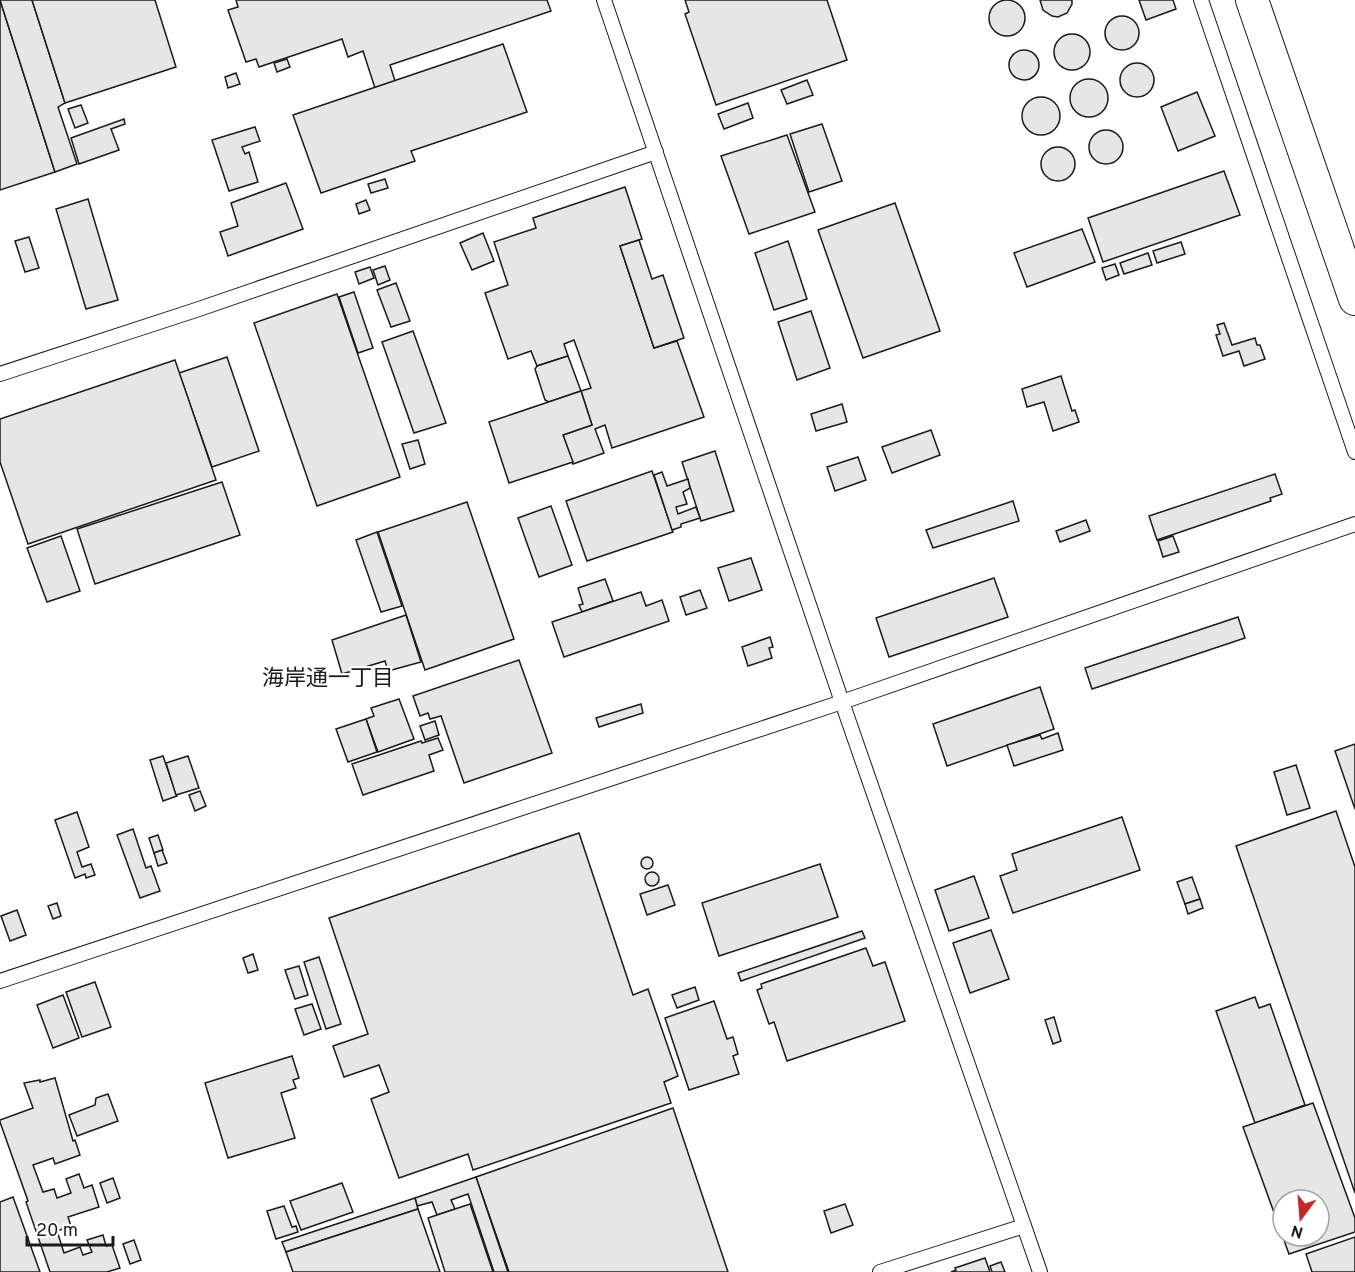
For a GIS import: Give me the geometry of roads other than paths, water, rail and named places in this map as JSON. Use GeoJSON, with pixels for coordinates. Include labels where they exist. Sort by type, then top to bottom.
{"type":"FeatureCollection","features":[{"type":"Feature","properties":{"kind":"street"},"geometry":{"type":"LineString","coordinates":[[1252,0],[1355,299]]}},
{"type":"Feature","properties":{"kind":"lane"},"geometry":{"type":"LineString","coordinates":[[604,0],[842,702],[1040,1272]]}},
{"type":"Feature","properties":{"kind":"lane"},"geometry":{"type":"LineString","coordinates":[[1201,0],[1355,452]]}},
{"type":"Feature","properties":{"kind":"lane"},"geometry":{"type":"LineString","coordinates":[[0,374],[196,310],[656,152]]}},
{"type":"Feature","properties":{"kind":"lane"},"geometry":{"type":"LineString","coordinates":[[0,981],[842,702],[1355,524]]}},
{"type":"Feature","properties":{"kind":"lane"},"geometry":{"type":"LineString","coordinates":[[880,1272],[1024,1226]]}},
{"type":"Feature","properties":{"kind":"district","name":"海岸通一丁目"},"geometry":{"type":"Point","coordinates":[328,679]}}]}
